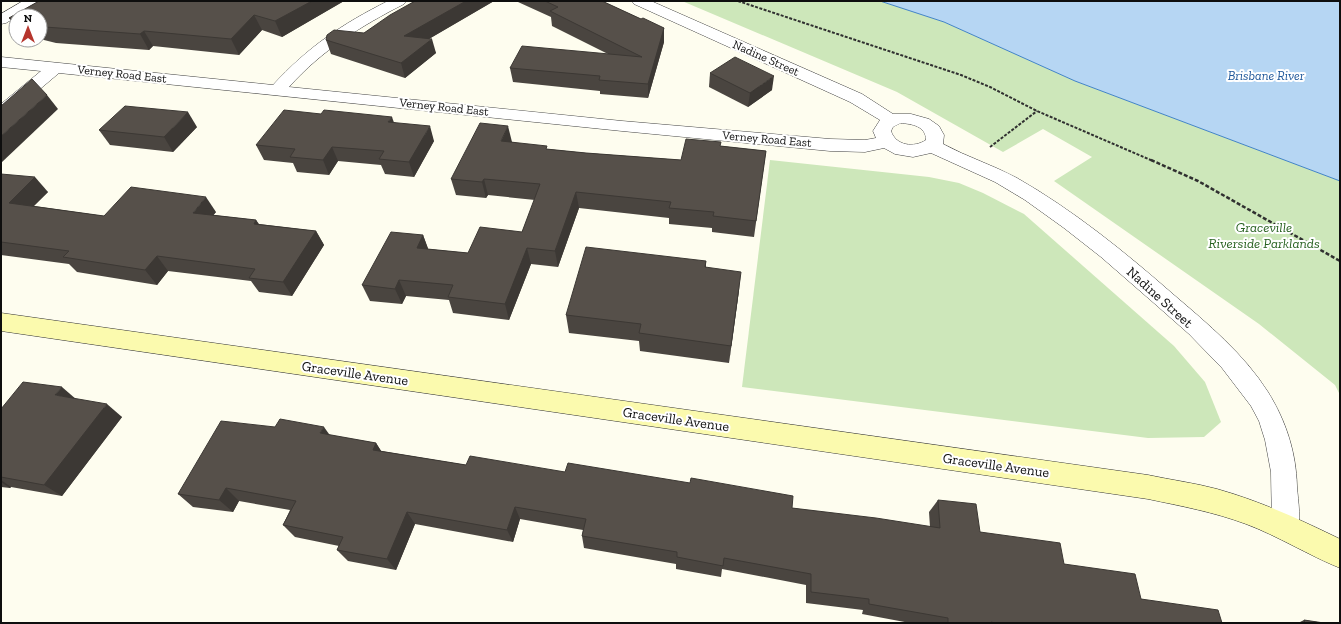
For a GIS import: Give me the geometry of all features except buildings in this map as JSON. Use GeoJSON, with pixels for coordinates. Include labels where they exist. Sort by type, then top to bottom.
{"type":"FeatureCollection","features":[{"type":"Feature","properties":{"kind":"main road","name":"Graceville Avenue"},"geometry":{"type":"LineString","coordinates":[[1,322],[1148,487],[1219,502],[1286,527],[1340,554]]}},
{"type":"Feature","properties":{"kind":"street"},"geometry":{"type":"LineString","coordinates":[[1,20],[33,1]]}},
{"type":"Feature","properties":{"kind":"street"},"geometry":{"type":"LineString","coordinates":[[277,90],[314,52],[363,19],[399,1]]}},
{"type":"Feature","properties":{"kind":"street","name":"Nadine Street"},"geometry":{"type":"LineString","coordinates":[[639,1],[856,98],[891,120]]}},
{"type":"Feature","properties":{"kind":"street","name":"Verney Road East"},"geometry":{"type":"LineString","coordinates":[[1,62],[622,126],[830,145],[865,146],[888,142]]}},
{"type":"Feature","properties":{"kind":"street"},"geometry":{"type":"LineString","coordinates":[[1,114],[56,67]]}},
{"type":"Feature","properties":{"kind":"street"},"geometry":{"type":"LineString","coordinates":[[907,118],[919,121],[930,127],[936,137],[932,146],[926,150],[910,151],[894,147],[888,142],[882,132],[882,127],[885,123],[891,120],[907,118]]}},
{"type":"Feature","properties":{"kind":"street","name":"Nadine Street"},"geometry":{"type":"LineString","coordinates":[[932,146],[1010,182],[1050,208],[1132,270],[1183,315],[1226,358],[1257,395],[1267,412],[1278,440],[1284,470],[1286,527]]}},
{"type":"Feature","properties":{"kind":"path"},"geometry":{"type":"LineString","coordinates":[[738,1],[961,75],[990,87],[1037,111],[1198,181],[1340,261]]}},
{"type":"Feature","properties":{"kind":"path"},"geometry":{"type":"LineString","coordinates":[[987,149],[1037,111]]}},
{"type":"Feature","properties":{"kind":"green space","name":"Graceville Riverside Parklands"},"geometry":{"type":"Polygon","coordinates":[[[682,1],[880,1],[944,22],[1075,81],[1340,181],[1340,395],[1335,385],[1259,324],[1054,181],[1092,157],[1043,129],[1003,152],[897,92],[682,1]]]}},
{"type":"Feature","properties":{"kind":"green space"},"geometry":{"type":"Polygon","coordinates":[[[770,160],[929,177],[959,183],[983,193],[1024,214],[1174,346],[1205,382],[1221,422],[1204,437],[1148,438],[742,387],[770,160]]]}},
{"type":"Feature","properties":{"kind":"water","name":"Brisbane River"},"geometry":{"type":"Polygon","coordinates":[[[880,1],[1340,1],[1340,181],[1075,81],[944,22],[880,1]]]}}]}
